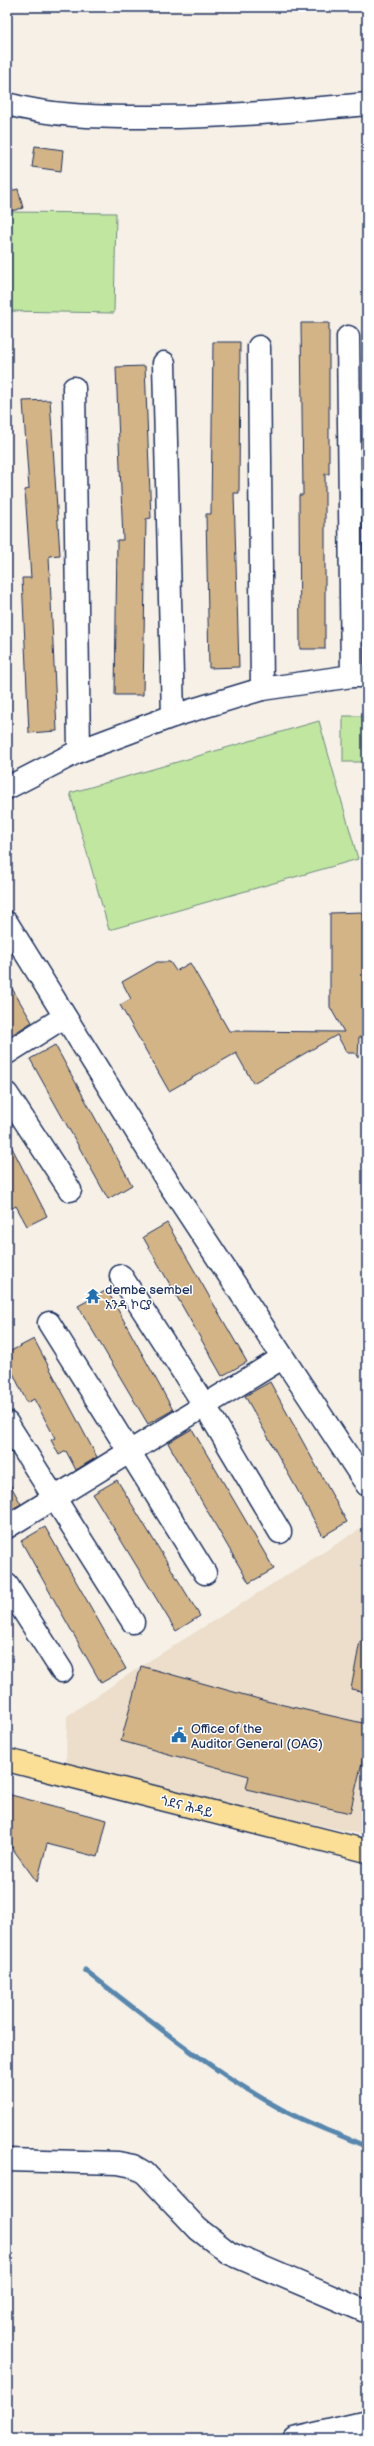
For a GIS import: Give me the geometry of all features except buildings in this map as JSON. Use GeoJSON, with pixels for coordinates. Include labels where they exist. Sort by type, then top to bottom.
{"type":"FeatureCollection","features":[{"type":"Feature","properties":{"kind":"main road","name":"ጎደና ሕዳይ"},"geometry":{"type":"LineString","coordinates":[[7,1760],[367,1851]]}},
{"type":"Feature","properties":{"kind":"street"},"geometry":{"type":"LineString","coordinates":[[7,104],[28,110],[82,117],[192,118],[367,104]]}},
{"type":"Feature","properties":{"kind":"street"},"geometry":{"type":"LineString","coordinates":[[7,788],[80,751],[173,716],[262,689],[360,676],[348,337]]}},
{"type":"Feature","properties":{"kind":"street"},"geometry":{"type":"LineString","coordinates":[[258,347],[262,689]]}},
{"type":"Feature","properties":{"kind":"street"},"geometry":{"type":"LineString","coordinates":[[164,363],[173,716]]}},
{"type":"Feature","properties":{"kind":"street"},"geometry":{"type":"LineString","coordinates":[[74,388],[80,751]]}},
{"type":"Feature","properties":{"kind":"street"},"geometry":{"type":"LineString","coordinates":[[7,923],[165,1178],[282,1358],[367,1485]]}},
{"type":"Feature","properties":{"kind":"street"},"geometry":{"type":"LineString","coordinates":[[7,1053],[64,1017]]}},
{"type":"Feature","properties":{"kind":"street"},"geometry":{"type":"LineString","coordinates":[[7,1094],[70,1190]]}},
{"type":"Feature","properties":{"kind":"street"},"geometry":{"type":"LineString","coordinates":[[121,1276],[205,1406],[280,1532]]}},
{"type":"Feature","properties":{"kind":"street"},"geometry":{"type":"LineString","coordinates":[[49,1323],[128,1452],[205,1573]]}},
{"type":"Feature","properties":{"kind":"street"},"geometry":{"type":"LineString","coordinates":[[7,1527],[54,1496],[282,1358]]}},
{"type":"Feature","properties":{"kind":"street"},"geometry":{"type":"LineString","coordinates":[[7,1423],[133,1622]]}},
{"type":"Feature","properties":{"kind":"street"},"geometry":{"type":"LineString","coordinates":[[7,1585],[62,1671]]}},
{"type":"Feature","properties":{"kind":"street"},"geometry":{"type":"LineString","coordinates":[[7,2160],[118,2163],[133,2166],[145,2173],[198,2229],[229,2253],[367,2312]]}},
{"type":"Feature","properties":{"kind":"street"},"geometry":{"type":"LineString","coordinates":[[294,2439],[367,2422]]}},
{"type":"Feature","properties":{"kind":"shaded area"},"geometry":{"type":"Polygon","coordinates":[[[367,1525],[365,1835],[66,1771],[67,1716],[141,1666],[367,1525]]]}},
{"type":"Feature","properties":{"kind":"green space"},"geometry":{"type":"Polygon","coordinates":[[[7,212],[116,213],[114,313],[7,311],[7,212]]]}},
{"type":"Feature","properties":{"kind":"green space"},"geometry":{"type":"Polygon","coordinates":[[[343,716],[367,716],[367,762],[343,762],[343,716]]]}},
{"type":"Feature","properties":{"kind":"green space"},"geometry":{"type":"Polygon","coordinates":[[[319,721],[358,859],[109,930],[70,793],[319,721]]]}},
{"type":"Feature","properties":{"kind":"waterway"},"geometry":{"type":"LineString","coordinates":[[85,1970],[180,2044],[255,2094],[302,2119],[367,2147]]}},
{"type":"Feature","properties":{"kind":"place","name":"dembe sembel አንዳ ኮርያ"},"geometry":{"type":"Point","coordinates":[93,1296]}},
{"type":"Feature","properties":{"kind":"place","name":"Office of the Auditor General (OAG)"},"geometry":{"type":"Point","coordinates":[179,1735]}}]}
